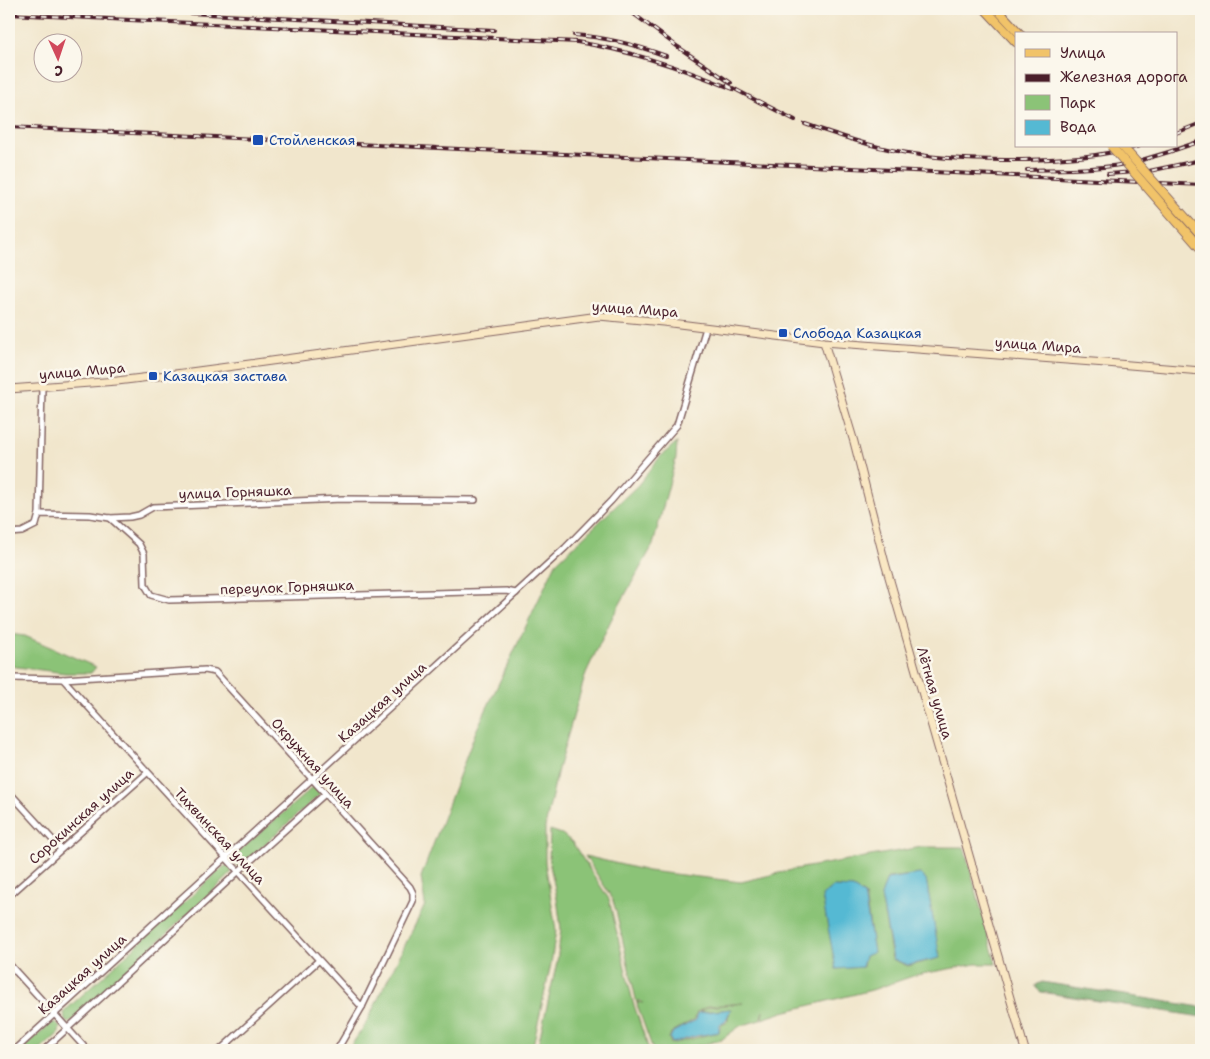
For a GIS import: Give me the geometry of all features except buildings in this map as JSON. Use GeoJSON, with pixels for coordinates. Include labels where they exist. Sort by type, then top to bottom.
{"type":"FeatureCollection","features":[{"type":"Feature","properties":{"kind":"main road"},"geometry":{"type":"LineString","coordinates":[[985,9],[1015,41]]}},
{"type":"Feature","properties":{"kind":"main road"},"geometry":{"type":"LineString","coordinates":[[997,9],[1018,32]]}},
{"type":"Feature","properties":{"kind":"main road"},"geometry":{"type":"LineString","coordinates":[[1113,148],[1201,249]]}},
{"type":"Feature","properties":{"kind":"main road"},"geometry":{"type":"LineString","coordinates":[[1124,148],[1201,235]]}},
{"type":"Feature","properties":{"kind":"main road","name":"улица Мира"},"geometry":{"type":"LineString","coordinates":[[9,389],[42,388],[183,373],[599,316],[824,342],[1201,371]]}},
{"type":"Feature","properties":{"kind":"main road","name":"Лётная улица"},"geometry":{"type":"LineString","coordinates":[[824,342],[854,442],[885,564],[1025,1050]]}},
{"type":"Feature","properties":{"kind":"street","name":"Казацкая улица"},"geometry":{"type":"LineString","coordinates":[[14,1050],[313,780],[565,548],[611,501],[677,426],[706,328]]}},
{"type":"Feature","properties":{"kind":"street"},"geometry":{"type":"LineString","coordinates":[[9,533],[22,532],[36,526],[40,514],[42,388]]}},
{"type":"Feature","properties":{"kind":"street","name":"улица Горняшка"},"geometry":{"type":"LineString","coordinates":[[40,514],[90,515],[110,518],[130,517],[153,507],[342,499],[475,500]]}},
{"type":"Feature","properties":{"kind":"street","name":"переулок Горняшка"},"geometry":{"type":"LineString","coordinates":[[110,518],[139,544],[144,554],[145,585],[151,595],[169,600],[506,591],[516,593]]}},
{"type":"Feature","properties":{"kind":"street","name":"Окружная улица"},"geometry":{"type":"LineString","coordinates":[[9,678],[63,679],[205,670],[216,672],[413,893],[413,901],[362,1008],[337,1050]]}},
{"type":"Feature","properties":{"kind":"street","name":"Тихвинская улица"},"geometry":{"type":"LineString","coordinates":[[63,679],[362,1008]]}},
{"type":"Feature","properties":{"kind":"street","name":"Сорокинская улица"},"geometry":{"type":"LineString","coordinates":[[9,896],[147,773]]}},
{"type":"Feature","properties":{"kind":"street"},"geometry":{"type":"LineString","coordinates":[[9,792],[61,849]]}},
{"type":"Feature","properties":{"kind":"street"},"geometry":{"type":"LineString","coordinates":[[44,1050],[325,794]]}},
{"type":"Feature","properties":{"kind":"street"},"geometry":{"type":"LineString","coordinates":[[220,1050],[318,961]]}},
{"type":"Feature","properties":{"kind":"street"},"geometry":{"type":"LineString","coordinates":[[9,964],[87,1050]]}},
{"type":"Feature","properties":{"kind":"green space"},"geometry":{"type":"Polygon","coordinates":[[[677,442],[676,458],[653,545],[611,620],[586,673],[558,769],[545,827],[545,862],[556,930],[551,964],[532,1050],[348,1050],[365,1025],[425,905],[421,877],[476,731],[556,563],[638,485],[660,457],[677,442]]]}},
{"type":"Feature","properties":{"kind":"green space"},"geometry":{"type":"Polygon","coordinates":[[[9,634],[25,636],[96,667],[91,673],[65,673],[9,666],[9,634]]]}},
{"type":"Feature","properties":{"kind":"green space"},"geometry":{"type":"Polygon","coordinates":[[[313,787],[318,788],[319,795],[244,863],[238,866],[235,864],[236,854],[313,787]]]}},
{"type":"Feature","properties":{"kind":"green space"},"geometry":{"type":"Polygon","coordinates":[[[550,830],[562,834],[572,842],[609,899],[633,1002],[649,1050],[537,1050],[557,962],[561,929],[549,861],[550,830]]]}},
{"type":"Feature","properties":{"kind":"green space"},"geometry":{"type":"Polygon","coordinates":[[[922,847],[964,847],[996,964],[976,964],[916,975],[872,990],[762,1019],[763,1011],[760,1020],[740,1026],[721,1040],[681,1050],[653,1050],[637,1005],[639,1002],[643,1003],[639,1000],[637,1004],[612,898],[585,856],[648,871],[741,882],[796,869],[922,847]],[[920,874],[887,878],[881,896],[892,959],[908,966],[940,958],[926,879],[920,874]],[[833,887],[822,896],[836,969],[863,967],[865,956],[874,952],[865,895],[853,888],[833,887]],[[744,1003],[708,1006],[697,1012],[695,1019],[672,1032],[669,1038],[671,1044],[719,1032],[721,1025],[726,1023],[729,1018],[727,1020],[731,1009],[699,1012],[708,1007],[744,1003]]]}},
{"type":"Feature","properties":{"kind":"green space"},"geometry":{"type":"Polygon","coordinates":[[[227,865],[232,871],[228,877],[73,1020],[68,1023],[65,1021],[64,1012],[68,1008],[227,865]]]}},
{"type":"Feature","properties":{"kind":"green space"},"geometry":{"type":"Polygon","coordinates":[[[1042,982],[1201,1007],[1201,1017],[1041,992],[1036,988],[1036,985],[1042,982]]]}},
{"type":"Feature","properties":{"kind":"green space"},"geometry":{"type":"Polygon","coordinates":[[[55,1022],[60,1027],[59,1033],[40,1050],[21,1050],[50,1024],[55,1022]]]}},
{"type":"Feature","properties":{"kind":"water"},"geometry":{"type":"Polygon","coordinates":[[[920,874],[926,879],[940,958],[908,965],[893,959],[881,896],[887,879],[920,874]]]}},
{"type":"Feature","properties":{"kind":"water"},"geometry":{"type":"Polygon","coordinates":[[[833,887],[853,888],[864,895],[874,952],[865,956],[862,967],[836,969],[822,896],[833,887]]]}},
{"type":"Feature","properties":{"kind":"water"},"geometry":{"type":"Polygon","coordinates":[[[731,1009],[725,1022],[719,1025],[719,1032],[672,1043],[670,1038],[673,1032],[696,1020],[698,1013],[731,1009]]]}},
{"type":"Feature","properties":{"kind":"railway"},"geometry":{"type":"LineString","coordinates":[[117,9],[494,30]]}},
{"type":"Feature","properties":{"kind":"railway"},"geometry":{"type":"LineString","coordinates":[[627,9],[731,83]]}},
{"type":"Feature","properties":{"kind":"railway"},"geometry":{"type":"LineString","coordinates":[[9,14],[577,42],[617,50],[656,61],[733,89]]}},
{"type":"Feature","properties":{"kind":"railway"},"geometry":{"type":"LineString","coordinates":[[574,35],[621,42],[666,56]]}},
{"type":"Feature","properties":{"kind":"railway"},"geometry":{"type":"LineString","coordinates":[[727,85],[763,104]]}},
{"type":"Feature","properties":{"kind":"railway"},"geometry":{"type":"LineString","coordinates":[[758,101],[795,120]]}},
{"type":"Feature","properties":{"kind":"railway"},"geometry":{"type":"LineString","coordinates":[[1178,132],[1201,123]]}},
{"type":"Feature","properties":{"kind":"railway"},"geometry":{"type":"LineString","coordinates":[[805,124],[890,150],[917,155],[965,159],[1029,160]]}},
{"type":"Feature","properties":{"kind":"railway"},"geometry":{"type":"LineString","coordinates":[[9,127],[1201,185]]}},
{"type":"Feature","properties":{"kind":"railway"},"geometry":{"type":"LineString","coordinates":[[1027,170],[1081,169],[1122,165],[1201,141]]}},
{"type":"Feature","properties":{"kind":"railway"},"geometry":{"type":"LineString","coordinates":[[1022,160],[1081,157],[1132,148]]}},
{"type":"Feature","properties":{"kind":"railway"},"geometry":{"type":"LineString","coordinates":[[1108,174],[1149,171],[1201,160]]}},
{"type":"Feature","properties":{"kind":"place","name":"Стойленская"},"geometry":{"type":"Point","coordinates":[258,140]}},
{"type":"Feature","properties":{"kind":"place","name":"Слобода Казацкая"},"geometry":{"type":"Point","coordinates":[783,333]}},
{"type":"Feature","properties":{"kind":"place","name":"Казацкая застава"},"geometry":{"type":"Point","coordinates":[153,376]}}]}
